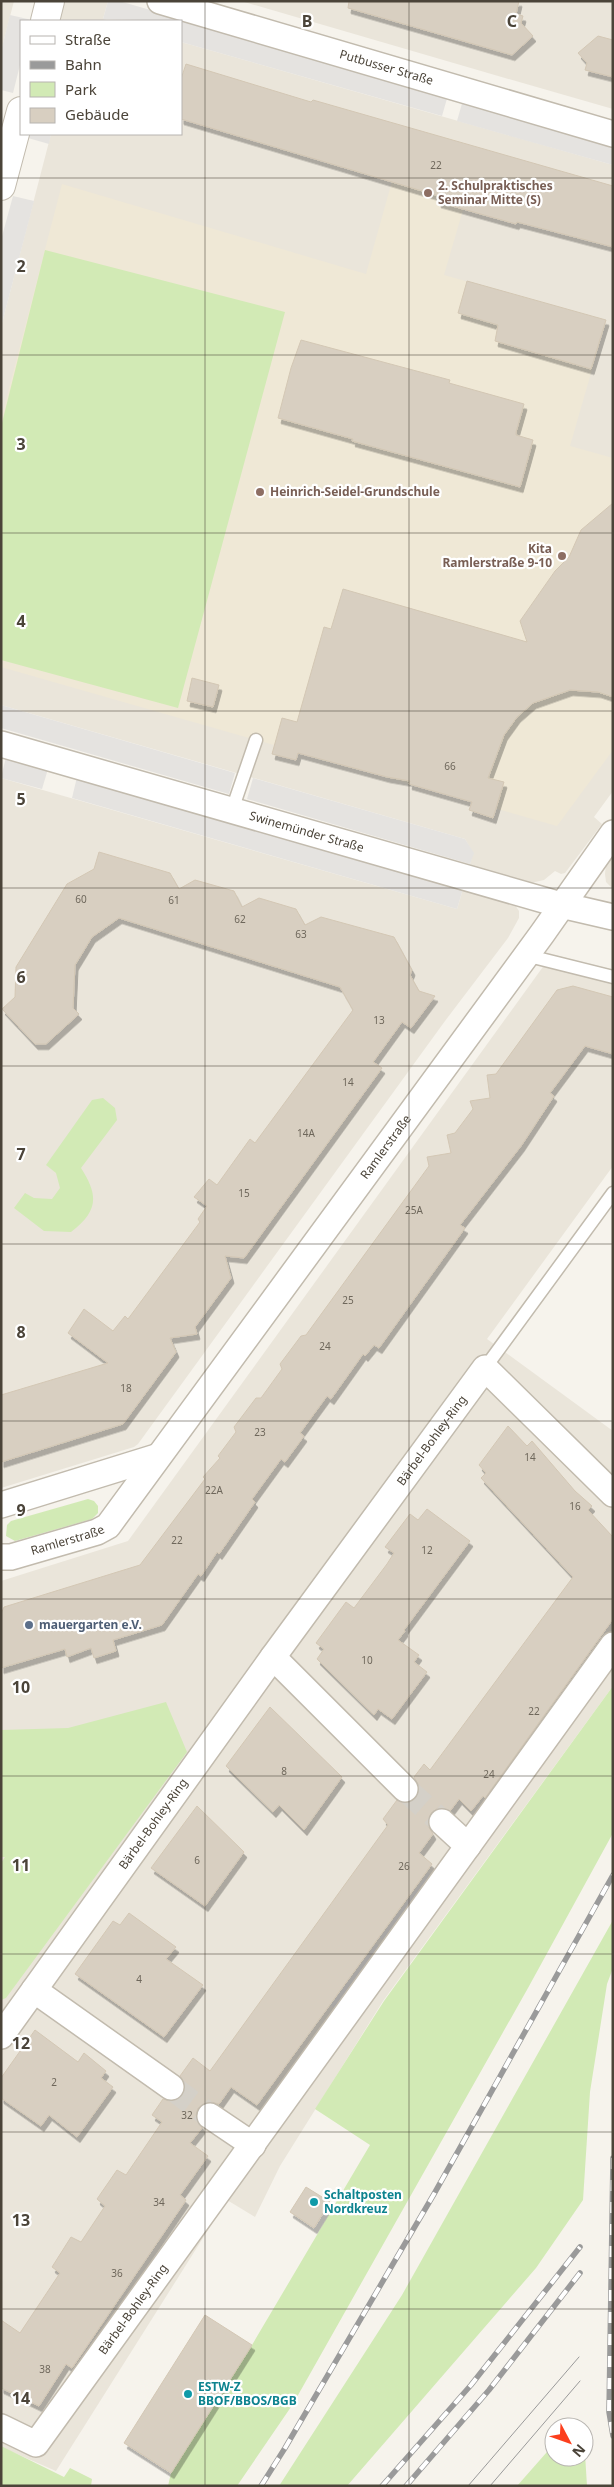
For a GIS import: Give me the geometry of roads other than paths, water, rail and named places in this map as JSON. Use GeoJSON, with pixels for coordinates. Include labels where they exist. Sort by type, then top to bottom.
{"type":"FeatureCollection","features":[{"type":"Feature","properties":{"kind":"street"},"geometry":{"type":"LineString","coordinates":[[45,20],[50,1]]}},
{"type":"Feature","properties":{"kind":"street","name":"Putbusser Straße"},"geometry":{"type":"LineString","coordinates":[[160,1],[613,134]]}},
{"type":"Feature","properties":{"kind":"street"},"geometry":{"type":"LineString","coordinates":[[1,186],[20,115]]}},
{"type":"Feature","properties":{"kind":"street","name":"Swinemünder Straße"},"geometry":{"type":"LineString","coordinates":[[1,744],[561,905],[613,917]]}},
{"type":"Feature","properties":{"kind":"street","name":"Ramlerstraße"},"geometry":{"type":"LineString","coordinates":[[1,1557],[11,1557],[97,1532],[108,1526],[156,1457],[526,955],[613,833]]}},
{"type":"Feature","properties":{"kind":"street"},"geometry":{"type":"LineString","coordinates":[[485,1368],[613,1494]]}},
{"type":"Feature","properties":{"kind":"street","name":"Bärbel-Bohley-Ring"},"geometry":{"type":"LineString","coordinates":[[1,2036],[273,1657],[485,1368]]}},
{"type":"Feature","properties":{"kind":"street"},"geometry":{"type":"LineString","coordinates":[[1,1505],[156,1457]]}},
{"type":"Feature","properties":{"kind":"street","name":"Bärbel-Bohley-Ring"},"geometry":{"type":"LineString","coordinates":[[1,2427],[36,2444],[613,1645]]}},
{"type":"Feature","properties":{"kind":"street"},"geometry":{"type":"LineString","coordinates":[[273,1657],[406,1789]]}},
{"type":"Feature","properties":{"kind":"street"},"geometry":{"type":"LineString","coordinates":[[442,1822],[468,1846]]}},
{"type":"Feature","properties":{"kind":"street"},"geometry":{"type":"LineString","coordinates":[[34,1990],[172,2087]]}},
{"type":"Feature","properties":{"kind":"street"},"geometry":{"type":"LineString","coordinates":[[210,2116],[253,2145]]}},
{"type":"Feature","properties":{"kind":"lane"},"geometry":{"type":"LineString","coordinates":[[232,810],[256,740]]}},
{"type":"Feature","properties":{"kind":"lane"},"geometry":{"type":"LineString","coordinates":[[526,955],[613,977]]}},
{"type":"Feature","properties":{"kind":"lane"},"geometry":{"type":"LineString","coordinates":[[485,1368],[613,1193]]}},
{"type":"Feature","properties":{"kind":"tunnel"},"geometry":{"type":"LineString","coordinates":[[405,1789],[442,1822]]}},
{"type":"Feature","properties":{"kind":"tunnel"},"geometry":{"type":"LineString","coordinates":[[171,2087],[210,2116]]}},
{"type":"Feature","properties":{"kind":"tram line"},"geometry":{"type":"LineString","coordinates":[[468,2486],[579,2357]]}},
{"type":"Feature","properties":{"kind":"tram line"},"geometry":{"type":"LineString","coordinates":[[490,2486],[580,2381]]}},
{"type":"Feature","properties":{"kind":"railway"},"geometry":{"type":"LineString","coordinates":[[261,2486],[434,2194],[613,1875]]}},
{"type":"Feature","properties":{"kind":"railway"},"geometry":{"type":"LineString","coordinates":[[613,2158],[609,2412],[613,2436]]}},
{"type":"Feature","properties":{"kind":"railway"},"geometry":{"type":"LineString","coordinates":[[382,2486],[471,2385],[580,2247]]}},
{"type":"Feature","properties":{"kind":"railway"},"geometry":{"type":"LineString","coordinates":[[406,2486],[489,2390],[580,2273]]}},
{"type":"Feature","properties":{"kind":"place","name":"2. Schulpraktisches Seminar Mitte (S)"},"geometry":{"type":"Point","coordinates":[428,193]}},
{"type":"Feature","properties":{"kind":"place","name":"Heinrich-Seidel-Grundschule"},"geometry":{"type":"Point","coordinates":[260,492]}},
{"type":"Feature","properties":{"kind":"place","name":"Kita Ramlerstraße 9-10"},"geometry":{"type":"Point","coordinates":[562,556]}},
{"type":"Feature","properties":{"kind":"place","name":"mauergarten e.V."},"geometry":{"type":"Point","coordinates":[29,1625]}},
{"type":"Feature","properties":{"kind":"place","name":"Schaltposten Nordkreuz"},"geometry":{"type":"Point","coordinates":[314,2202]}},
{"type":"Feature","properties":{"kind":"place","name":"ESTW-Z BBOF/BBOS/BGB"},"geometry":{"type":"Point","coordinates":[188,2394]}}]}
